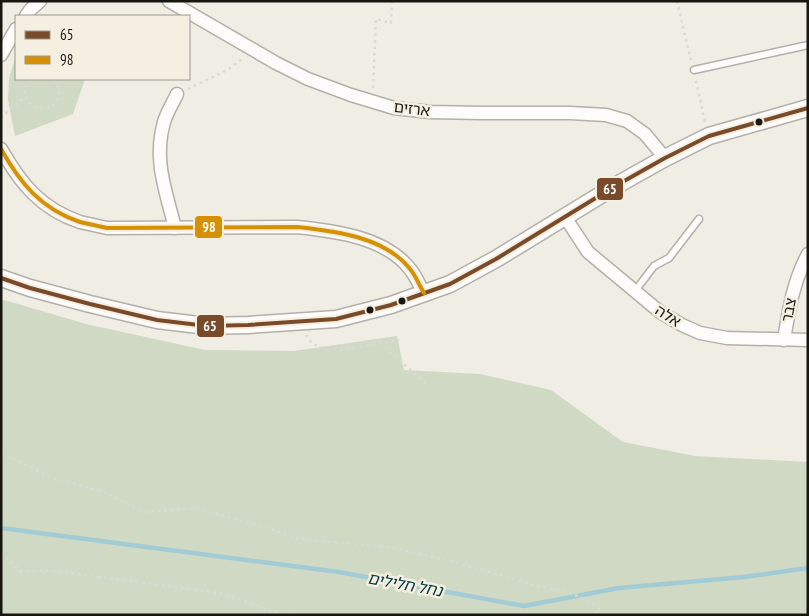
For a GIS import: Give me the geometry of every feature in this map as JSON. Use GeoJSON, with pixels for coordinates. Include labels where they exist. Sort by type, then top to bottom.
{"type":"FeatureCollection","features":[{"type":"Feature","properties":{"kind":"street"},"geometry":{"type":"LineString","coordinates":[[27,15],[40,1]]}},
{"type":"Feature","properties":{"kind":"street","name":"ארזים"},"geometry":{"type":"LineString","coordinates":[[169,1],[253,50],[308,79],[373,102],[394,108],[430,112],[606,115],[627,121],[645,134],[665,158]]}},
{"type":"Feature","properties":{"kind":"street"},"geometry":{"type":"LineString","coordinates":[[1,55],[15,31]]}},
{"type":"Feature","properties":{"kind":"street"},"geometry":{"type":"LineString","coordinates":[[176,228],[160,171],[160,142],[165,120],[177,94]]}},
{"type":"Feature","properties":{"kind":"street"},"geometry":{"type":"LineString","coordinates":[[1,278],[30,288],[157,320],[207,326],[336,319],[391,305],[450,284],[488,264],[617,185],[709,136],[808,108]]}},
{"type":"Feature","properties":{"kind":"street"},"geometry":{"type":"LineString","coordinates":[[1,149],[14,171],[31,192],[51,209],[79,221],[107,228],[297,227],[349,235],[367,240],[399,258],[410,270],[424,293]]}},
{"type":"Feature","properties":{"kind":"street","name":"אלה"},"geometry":{"type":"LineString","coordinates":[[565,217],[588,252],[660,312],[682,325],[700,333],[727,338],[808,340]]}},
{"type":"Feature","properties":{"kind":"street","name":"צבר"},"geometry":{"type":"LineString","coordinates":[[784,340],[790,303],[799,270],[808,254]]}},
{"type":"Feature","properties":{"kind":"lane"},"geometry":{"type":"LineString","coordinates":[[694,70],[808,45]]}},
{"type":"Feature","properties":{"kind":"lane"},"geometry":{"type":"LineString","coordinates":[[635,291],[654,266],[669,258],[699,219]]}},
{"type":"Feature","properties":{"kind":"path"},"geometry":{"type":"LineString","coordinates":[[373,102],[376,20],[391,23],[392,1]]}},
{"type":"Feature","properties":{"kind":"path"},"geometry":{"type":"LineString","coordinates":[[177,94],[229,70],[253,50]]}},
{"type":"Feature","properties":{"kind":"path"},"geometry":{"type":"LineString","coordinates":[[29,80],[24,88],[25,97],[32,106],[44,109],[53,105],[57,100],[59,88],[54,80]]}},
{"type":"Feature","properties":{"kind":"path"},"geometry":{"type":"LineString","coordinates":[[1,118],[25,97]]}},
{"type":"Feature","properties":{"kind":"path"},"geometry":{"type":"LineString","coordinates":[[302,321],[310,341],[323,348],[344,348],[399,340]]}},
{"type":"Feature","properties":{"kind":"path"},"geometry":{"type":"LineString","coordinates":[[380,343],[430,387]]}},
{"type":"Feature","properties":{"kind":"path"},"geometry":{"type":"LineString","coordinates":[[1,453],[52,478],[104,492],[144,512],[196,508],[272,529],[298,539],[389,547],[455,562],[541,587],[566,591],[591,603],[600,610],[595,615]]}},
{"type":"Feature","properties":{"kind":"path"},"geometry":{"type":"LineString","coordinates":[[1,553],[20,571],[56,571],[220,594],[275,612],[294,615]]}},
{"type":"Feature","properties":{"kind":"path"},"geometry":{"type":"LineString","coordinates":[[802,615],[808,613]]}},
{"type":"Feature","properties":{"kind":"green space"},"geometry":{"type":"Polygon","coordinates":[[[15,59],[15,80],[85,80],[73,114],[15,136],[8,100],[9,78],[15,59]]]}},
{"type":"Feature","properties":{"kind":"green space"},"geometry":{"type":"Polygon","coordinates":[[[1,299],[86,324],[205,350],[294,351],[397,336],[404,370],[480,374],[551,390],[623,442],[695,456],[808,462],[808,615],[1,615],[1,299]]]}},
{"type":"Feature","properties":{"kind":"waterway","name":"נחל חלילים"},"geometry":{"type":"LineString","coordinates":[[1,528],[339,572],[524,606],[619,588],[744,577],[808,568]]}},
{"type":"Feature","properties":{"kind":"transit line","name":"65"},"geometry":{"type":"LineString","coordinates":[[1,278],[30,288],[157,320],[207,326],[336,319],[391,305],[450,284],[496,259],[617,185],[709,136],[808,108]]}},
{"type":"Feature","properties":{"kind":"transit line","name":"98"},"geometry":{"type":"LineString","coordinates":[[1,149],[16,173],[33,193],[54,210],[80,222],[107,228],[297,227],[343,234],[373,243],[400,258],[412,272],[424,293]]}}]}
